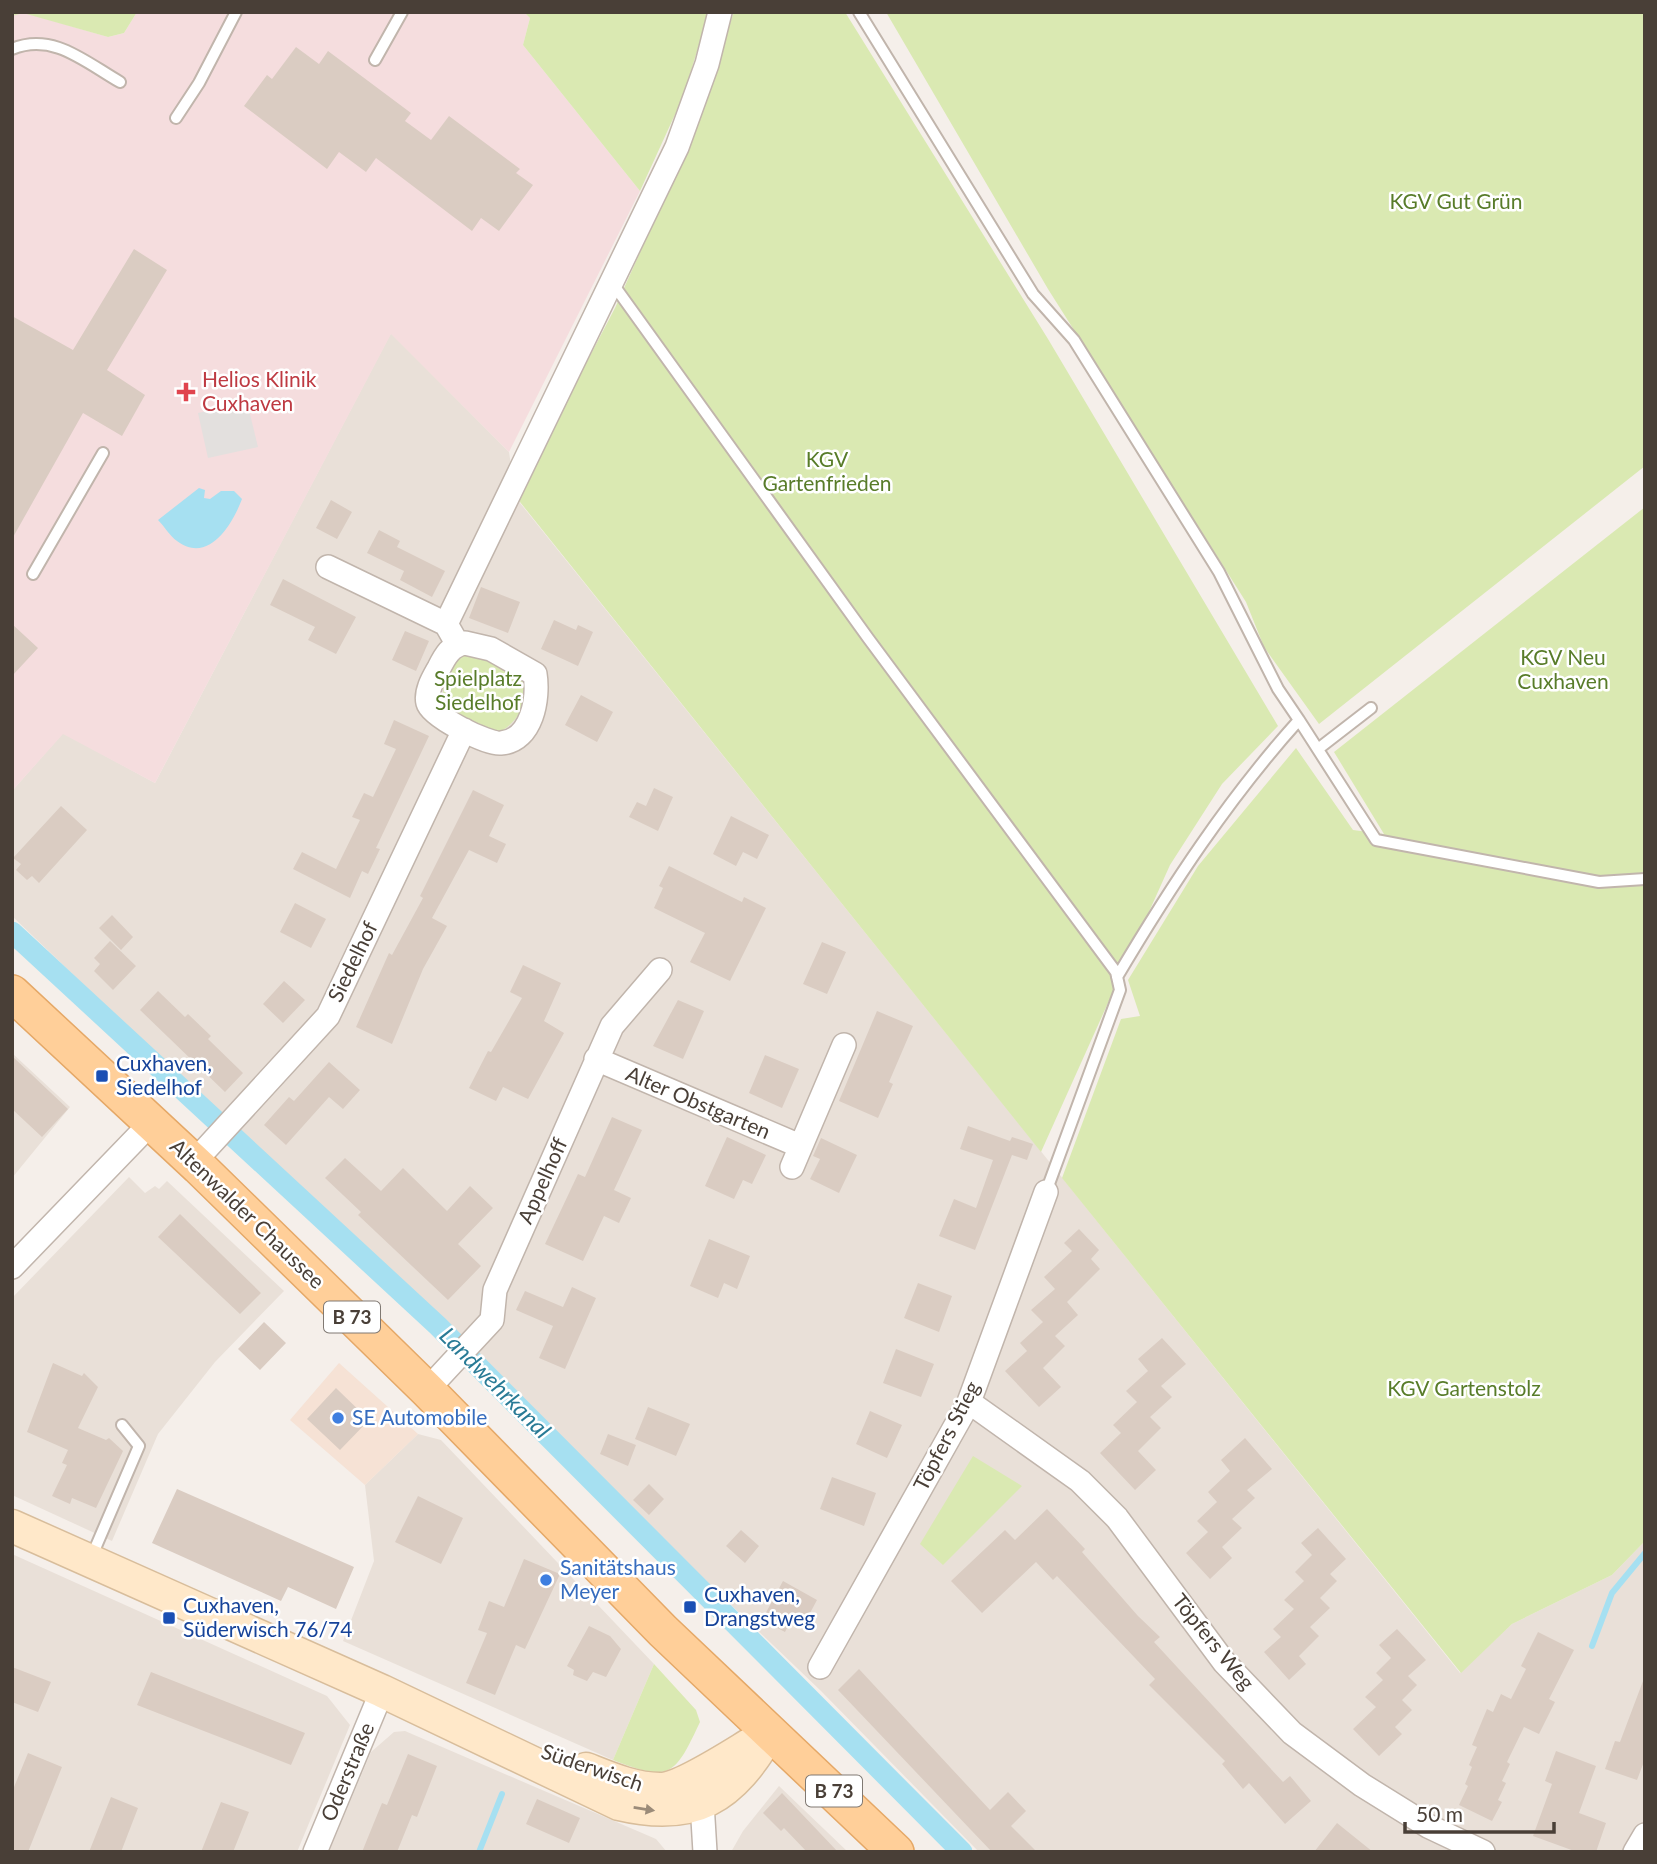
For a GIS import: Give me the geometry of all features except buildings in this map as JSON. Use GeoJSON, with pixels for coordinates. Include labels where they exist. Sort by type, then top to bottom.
{"type":"FeatureCollection","features":[{"type":"Feature","properties":{"kind":"main road","name":"Altenwalder Chaussee"},"geometry":{"type":"LineString","coordinates":[[12,993],[151,1123],[204,1151],[427,1390],[663,1631],[896,1852]]}},
{"type":"Feature","properties":{"kind":"street"},"geometry":{"type":"LineString","coordinates":[[328,567],[452,634],[491,649],[535,674],[537,701],[529,720],[510,742],[497,744],[464,730],[433,711],[428,702],[430,687],[441,663],[452,634],[542,424],[613,284],[677,147],[707,64],[720,12]]}},
{"type":"Feature","properties":{"kind":"street","name":"Siedelhof"},"geometry":{"type":"LineString","coordinates":[[204,1151],[328,1016],[464,730]]}},
{"type":"Feature","properties":{"kind":"street","name":"Appelhoff"},"geometry":{"type":"LineString","coordinates":[[427,1390],[492,1320],[495,1290],[596,1059],[612,1026],[660,970]]}},
{"type":"Feature","properties":{"kind":"street","name":"Alter Obstgarten"},"geometry":{"type":"LineString","coordinates":[[596,1059],[796,1157],[844,1045]]}},
{"type":"Feature","properties":{"kind":"street"},"geometry":{"type":"LineString","coordinates":[[12,1267],[151,1123]]}},
{"type":"Feature","properties":{"kind":"street","name":"Töpfers Stieg"},"geometry":{"type":"LineString","coordinates":[[820,1667],[969,1402],[1046,1192]]}},
{"type":"Feature","properties":{"kind":"street","name":"Töpfers Weg"},"geometry":{"type":"LineString","coordinates":[[969,1402],[1080,1481],[1117,1518],[1224,1662],[1292,1733],[1362,1785],[1428,1826],[1483,1852]]}},
{"type":"Feature","properties":{"kind":"street","name":"Süderwisch"},"geometry":{"type":"LineString","coordinates":[[12,1525],[382,1691],[619,1804],[648,1811],[676,1812],[695,1792],[747,1770],[770,1732]]}},
{"type":"Feature","properties":{"kind":"street","name":"Oderstraße"},"geometry":{"type":"LineString","coordinates":[[315,1852],[382,1691]]}},
{"type":"Feature","properties":{"kind":"street"},"geometry":{"type":"LineString","coordinates":[[695,1792],[705,1852]]}},
{"type":"Feature","properties":{"kind":"street"},"geometry":{"type":"LineString","coordinates":[[1635,1852],[1645,1835]]}},
{"type":"Feature","properties":{"kind":"lane"},"geometry":{"type":"LineString","coordinates":[[176,118],[236,12]]}},
{"type":"Feature","properties":{"kind":"lane"},"geometry":{"type":"LineString","coordinates":[[375,60],[402,12]]}},
{"type":"Feature","properties":{"kind":"lane"},"geometry":{"type":"LineString","coordinates":[[859,12],[1034,294],[1074,340],[1219,572],[1278,689],[1376,840],[1600,882],[1645,880]]}},
{"type":"Feature","properties":{"kind":"lane"},"geometry":{"type":"LineString","coordinates":[[12,48],[25,43],[54,43],[120,82]]}},
{"type":"Feature","properties":{"kind":"lane"},"geometry":{"type":"LineString","coordinates":[[613,284],[1117,977],[1120,990],[1046,1192]]}},
{"type":"Feature","properties":{"kind":"lane"},"geometry":{"type":"LineString","coordinates":[[33,574],[103,453]]}},
{"type":"Feature","properties":{"kind":"lane"},"geometry":{"type":"LineString","coordinates":[[1318,749],[1371,708]]}},
{"type":"Feature","properties":{"kind":"lane"},"geometry":{"type":"LineString","coordinates":[[1117,977],[1167,891],[1252,773],[1299,720]]}},
{"type":"Feature","properties":{"kind":"lane"},"geometry":{"type":"LineString","coordinates":[[90,1561],[139,1446],[134,1436],[122,1425]]}},
{"type":"Feature","properties":{"kind":"shaded area","name":"Helios Klinik Cuxhaven"},"geometry":{"type":"Polygon","coordinates":[[[22,12],[108,37],[124,33],[137,12],[524,12],[530,18],[523,45],[640,191],[509,452],[391,334],[155,783],[63,734],[12,791],[12,16],[22,12]]]}},
{"type":"Feature","properties":{"kind":"shaded area"},"geometry":{"type":"Polygon","coordinates":[[[391,333],[509,452],[516,498],[1460,1673],[1512,1624],[1612,1575],[1645,1541],[1645,1852],[979,1852],[821,1691],[12,916],[12,791],[63,733],[155,783],[391,333]]]}},
{"type":"Feature","properties":{"kind":"shaded area"},"geometry":{"type":"Polygon","coordinates":[[[247,402],[258,447],[208,458],[198,413],[247,402]]]}},
{"type":"Feature","properties":{"kind":"shaded area"},"geometry":{"type":"Polygon","coordinates":[[[12,1053],[70,1107],[12,1178],[12,1053]]]}},
{"type":"Feature","properties":{"kind":"shaded area"},"geometry":{"type":"Polygon","coordinates":[[[129,1177],[145,1193],[155,1186],[159,1189],[167,1181],[284,1291],[215,1362],[158,1434],[112,1541],[12,1495],[12,1298],[129,1177]]]}},
{"type":"Feature","properties":{"kind":"shaded area"},"geometry":{"type":"Polygon","coordinates":[[[339,1363],[418,1434],[365,1485],[290,1420],[339,1363]]]}},
{"type":"Feature","properties":{"kind":"shaded area"},"geometry":{"type":"Polygon","coordinates":[[[418,1434],[441,1440],[654,1664],[613,1760],[343,1641],[374,1561],[365,1485],[418,1434]]]}},
{"type":"Feature","properties":{"kind":"shaded area"},"geometry":{"type":"Polygon","coordinates":[[[12,1554],[327,1696],[350,1725],[297,1852],[12,1852],[12,1554]]]}},
{"type":"Feature","properties":{"kind":"shaded area"},"geometry":{"type":"Polygon","coordinates":[[[405,1731],[656,1839],[667,1852],[329,1852],[371,1752],[394,1732],[405,1731]]]}},
{"type":"Feature","properties":{"kind":"shaded area"},"geometry":{"type":"Polygon","coordinates":[[[779,1786],[848,1852],[731,1852],[743,1831],[779,1786]]]}},
{"type":"Feature","properties":{"kind":"green space"},"geometry":{"type":"Polygon","coordinates":[[[12,12],[137,12],[124,33],[108,37],[23,13],[12,16],[12,12]]]}},
{"type":"Feature","properties":{"kind":"green space"},"geometry":{"type":"Polygon","coordinates":[[[524,12],[709,12],[683,97],[640,191],[523,45],[530,18],[524,12]]]}},
{"type":"Feature","properties":{"kind":"green space","name":"KGV Gartenfrieden"},"geometry":{"type":"Polygon","coordinates":[[[734,12],[845,12],[1048,339],[1278,726],[1222,784],[1170,865],[1041,1152],[516,497],[615,308],[687,148],[734,12]]]}},
{"type":"Feature","properties":{"kind":"green space","name":"KGV Gut Grün"},"geometry":{"type":"Polygon","coordinates":[[[886,12],[1645,12],[1645,466],[1319,724],[1264,647],[1246,602],[1048,289],[886,12]]]}},
{"type":"Feature","properties":{"kind":"green space","name":"KGV Gartenstolz"},"geometry":{"type":"Polygon","coordinates":[[[1645,507],[1645,1541],[1612,1575],[1512,1624],[1461,1673],[1062,1178],[1121,1019],[1140,1016],[1128,980],[1198,866],[1296,748],[1353,830],[1384,834],[1334,752],[1645,507]]]}},
{"type":"Feature","properties":{"kind":"green space","name":"Spielplatz Siedelhof"},"geometry":{"type":"Polygon","coordinates":[[[465,653],[484,657],[511,670],[531,690],[517,717],[494,735],[444,706],[444,683],[454,664],[465,653]]]}},
{"type":"Feature","properties":{"kind":"green space"},"geometry":{"type":"Polygon","coordinates":[[[973,1456],[1022,1486],[943,1565],[920,1544],[973,1456]]]}},
{"type":"Feature","properties":{"kind":"green space"},"geometry":{"type":"Polygon","coordinates":[[[654,1664],[696,1710],[700,1722],[677,1763],[669,1770],[659,1772],[613,1760],[654,1664]]]}},
{"type":"Feature","properties":{"kind":"water"},"geometry":{"type":"Polygon","coordinates":[[[199,488],[205,490],[204,498],[210,499],[221,491],[234,491],[242,499],[226,529],[209,545],[199,548],[189,547],[174,539],[158,520],[199,488]]]}},
{"type":"Feature","properties":{"kind":"waterway","name":"Landwehrkanal"},"geometry":{"type":"LineString","coordinates":[[12,932],[438,1326],[962,1852]]}},
{"type":"Feature","properties":{"kind":"waterway"},"geometry":{"type":"LineString","coordinates":[[1592,1646],[1612,1593],[1645,1553]]}},
{"type":"Feature","properties":{"kind":"waterway"},"geometry":{"type":"LineString","coordinates":[[479,1852],[502,1794]]}},
{"type":"Feature","properties":{"kind":"place","name":"Helios Klinik Cuxhaven"},"geometry":{"type":"Point","coordinates":[186,392]}},
{"type":"Feature","properties":{"kind":"place","name":"Cuxhaven, Siedelhof"},"geometry":{"type":"Point","coordinates":[102,1076]}},
{"type":"Feature","properties":{"kind":"place","name":"SE Automobile"},"geometry":{"type":"Point","coordinates":[338,1418]}},
{"type":"Feature","properties":{"kind":"place","name":"Sanitätshaus Meyer"},"geometry":{"type":"Point","coordinates":[546,1580]}},
{"type":"Feature","properties":{"kind":"place","name":"Cuxhaven, Drangstweg"},"geometry":{"type":"Point","coordinates":[690,1607]}},
{"type":"Feature","properties":{"kind":"place","name":"Cuxhaven, Süderwisch 76/74"},"geometry":{"type":"Point","coordinates":[169,1618]}},
{"type":"Feature","properties":{"kind":"park label","name":"KGV Neu Cuxhaven"},"geometry":{"type":"Point","coordinates":[1563,670]}}]}
